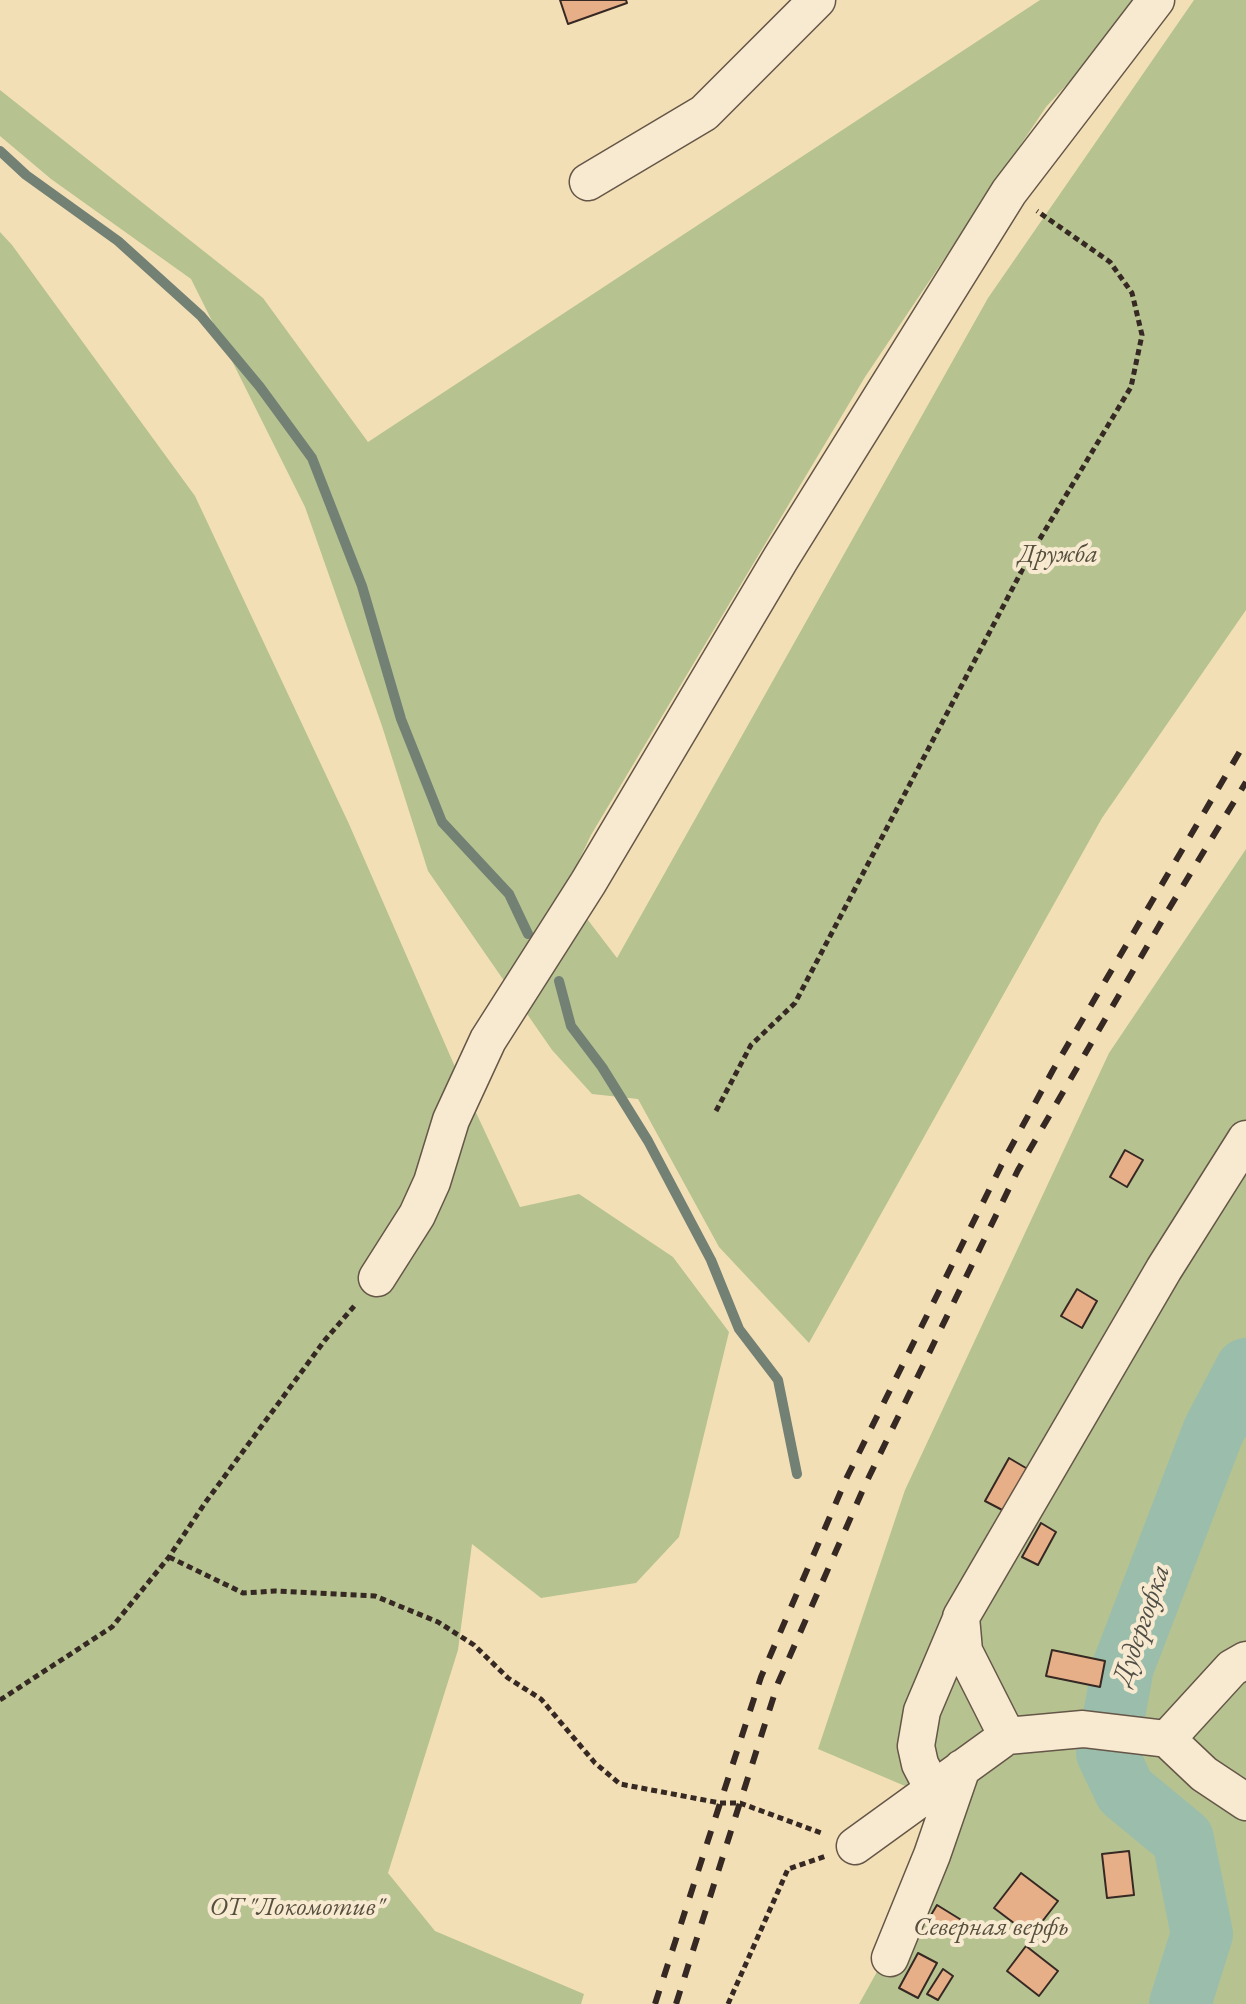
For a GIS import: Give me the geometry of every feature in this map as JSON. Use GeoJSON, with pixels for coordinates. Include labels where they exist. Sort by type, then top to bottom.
{"type":"FeatureCollection","features":[{"type":"Feature","properties":{"kind":"street"},"geometry":{"type":"LineString","coordinates":[[588,182],[704,113],[817,0]]}},
{"type":"Feature","properties":{"kind":"street"},"geometry":{"type":"LineString","coordinates":[[377,1278],[417,1215],[432,1182],[451,1120],[488,1040],[588,883],[781,558],[1009,192],[1156,0]]}},
{"type":"Feature","properties":{"kind":"street"},"geometry":{"type":"LineString","coordinates":[[933,1789],[920,1764],[916,1746],[922,1711],[961,1617],[1141,1307],[1246,1139]]}},
{"type":"Feature","properties":{"kind":"street"},"geometry":{"type":"LineString","coordinates":[[961,1617],[964,1651],[1007,1736]]}},
{"type":"Feature","properties":{"kind":"street"},"geometry":{"type":"LineString","coordinates":[[1154,1737],[1232,1668],[1246,1660]]}},
{"type":"Feature","properties":{"kind":"street"},"geometry":{"type":"LineString","coordinates":[[855,1846],[1007,1736],[1083,1729],[1154,1737],[1246,1802]]}},
{"type":"Feature","properties":{"kind":"street"},"geometry":{"type":"LineString","coordinates":[[890,1958],[932,1855],[962,1768]]}},
{"type":"Feature","properties":{"kind":"path"},"geometry":{"type":"LineString","coordinates":[[716,1111],[751,1045],[795,1003],[1029,557],[1131,387],[1142,335],[1132,293],[1110,262],[1009,192]]}},
{"type":"Feature","properties":{"kind":"path"},"geometry":{"type":"LineString","coordinates":[[0,1700],[112,1627],[169,1557],[325,1340],[377,1278]]}},
{"type":"Feature","properties":{"kind":"path"},"geometry":{"type":"LineString","coordinates":[[169,1557],[243,1593],[275,1591],[375,1596],[438,1622],[474,1645],[508,1678],[541,1699],[595,1763],[620,1784],[720,1803],[740,1803],[855,1846]]}},
{"type":"Feature","properties":{"kind":"path"},"geometry":{"type":"LineString","coordinates":[[728,2004],[788,1869],[855,1846]]}},
{"type":"Feature","properties":{"kind":"green space","name":"Дружба"},"geometry":{"type":"Polygon","coordinates":[[[1040,0],[1136,0],[1105,43],[1046,107],[865,377],[591,835],[565,890],[617,958],[988,298],[1194,0],[1246,0],[1246,610],[1102,818],[809,1343],[719,1247],[638,1099],[592,1094],[552,1050],[428,871],[382,726],[305,507],[191,279],[51,179],[0,136],[0,90],[263,298],[368,442],[1040,0]]]}},
{"type":"Feature","properties":{"kind":"green space","name":"ОТ \"Локомотив\""},"geometry":{"type":"Polygon","coordinates":[[[0,232],[195,496],[349,824],[520,1207],[579,1194],[673,1257],[729,1332],[679,1537],[636,1583],[541,1598],[472,1544],[458,1650],[388,1873],[435,1931],[584,1994],[581,2004],[0,2004],[0,232]]]}},
{"type":"Feature","properties":{"kind":"green space","name":"Северная верфь"},"geometry":{"type":"Polygon","coordinates":[[[1246,849],[1246,2004],[859,2004],[966,1812],[818,1749],[905,1490],[1109,1053],[1246,849]]]}},
{"type":"Feature","properties":{"kind":"building"},"geometry":{"type":"Polygon","coordinates":[[[560,0],[626,0],[627,3],[568,24],[560,0]]]}},
{"type":"Feature","properties":{"kind":"building"},"geometry":{"type":"Polygon","coordinates":[[[1125,1150],[1143,1160],[1127,1187],[1110,1177],[1125,1150]]]}},
{"type":"Feature","properties":{"kind":"building"},"geometry":{"type":"Polygon","coordinates":[[[1077,1289],[1097,1301],[1082,1328],[1061,1316],[1077,1289]]]}},
{"type":"Feature","properties":{"kind":"building"},"geometry":{"type":"Polygon","coordinates":[[[1009,1458],[1031,1471],[1008,1513],[985,1501],[1009,1458]]]}},
{"type":"Feature","properties":{"kind":"building"},"geometry":{"type":"Polygon","coordinates":[[[1041,1523],[1056,1532],[1038,1565],[1022,1557],[1041,1523]]]}},
{"type":"Feature","properties":{"kind":"building"},"geometry":{"type":"Polygon","coordinates":[[[1052,1650],[1105,1661],[1100,1687],[1046,1676],[1052,1650]]]}},
{"type":"Feature","properties":{"kind":"building"},"geometry":{"type":"Polygon","coordinates":[[[1129,1851],[1134,1895],[1107,1898],[1102,1854],[1129,1851]]]}},
{"type":"Feature","properties":{"kind":"building"},"geometry":{"type":"Polygon","coordinates":[[[1021,1873],[1058,1901],[1031,1936],[994,1908],[1021,1873]]]}},
{"type":"Feature","properties":{"kind":"building"},"geometry":{"type":"Polygon","coordinates":[[[937,1905],[963,1921],[954,1936],[928,1920],[937,1905]]]}},
{"type":"Feature","properties":{"kind":"building"},"geometry":{"type":"Polygon","coordinates":[[[1026,1946],[1058,1971],[1039,1996],[1007,1971],[1026,1946]]]}},
{"type":"Feature","properties":{"kind":"building"},"geometry":{"type":"Polygon","coordinates":[[[918,1953],[937,1963],[918,1998],[899,1988],[918,1953]]]}},
{"type":"Feature","properties":{"kind":"building"},"geometry":{"type":"Polygon","coordinates":[[[943,1969],[953,1976],[938,2000],[927,1994],[943,1969]]]}},
{"type":"Feature","properties":{"kind":"waterway"},"geometry":{"type":"LineString","coordinates":[[0,151],[26,175],[118,241],[201,316],[260,387],[312,458],[362,586],[401,719],[442,822],[509,894],[528,934]]}},
{"type":"Feature","properties":{"kind":"waterway"},"geometry":{"type":"LineString","coordinates":[[559,981],[571,1026],[602,1067],[648,1141],[711,1260],[739,1329],[778,1380],[797,1474]]}},
{"type":"Feature","properties":{"kind":"waterway","name":"Дудергофка"},"geometry":{"type":"LineString","coordinates":[[1180,2004],[1202,1934],[1183,1839],[1125,1791],[1107,1753],[1123,1667],[1213,1432],[1246,1369]]}},
{"type":"Feature","properties":{"kind":"railway"},"geometry":{"type":"LineString","coordinates":[[655,2004],[761,1677],[847,1477],[1004,1160],[1053,1070],[1246,741]]}},
{"type":"Feature","properties":{"kind":"railway"},"geometry":{"type":"LineString","coordinates":[[676,2004],[778,1683],[865,1485],[1018,1170],[1246,782]]}}]}
